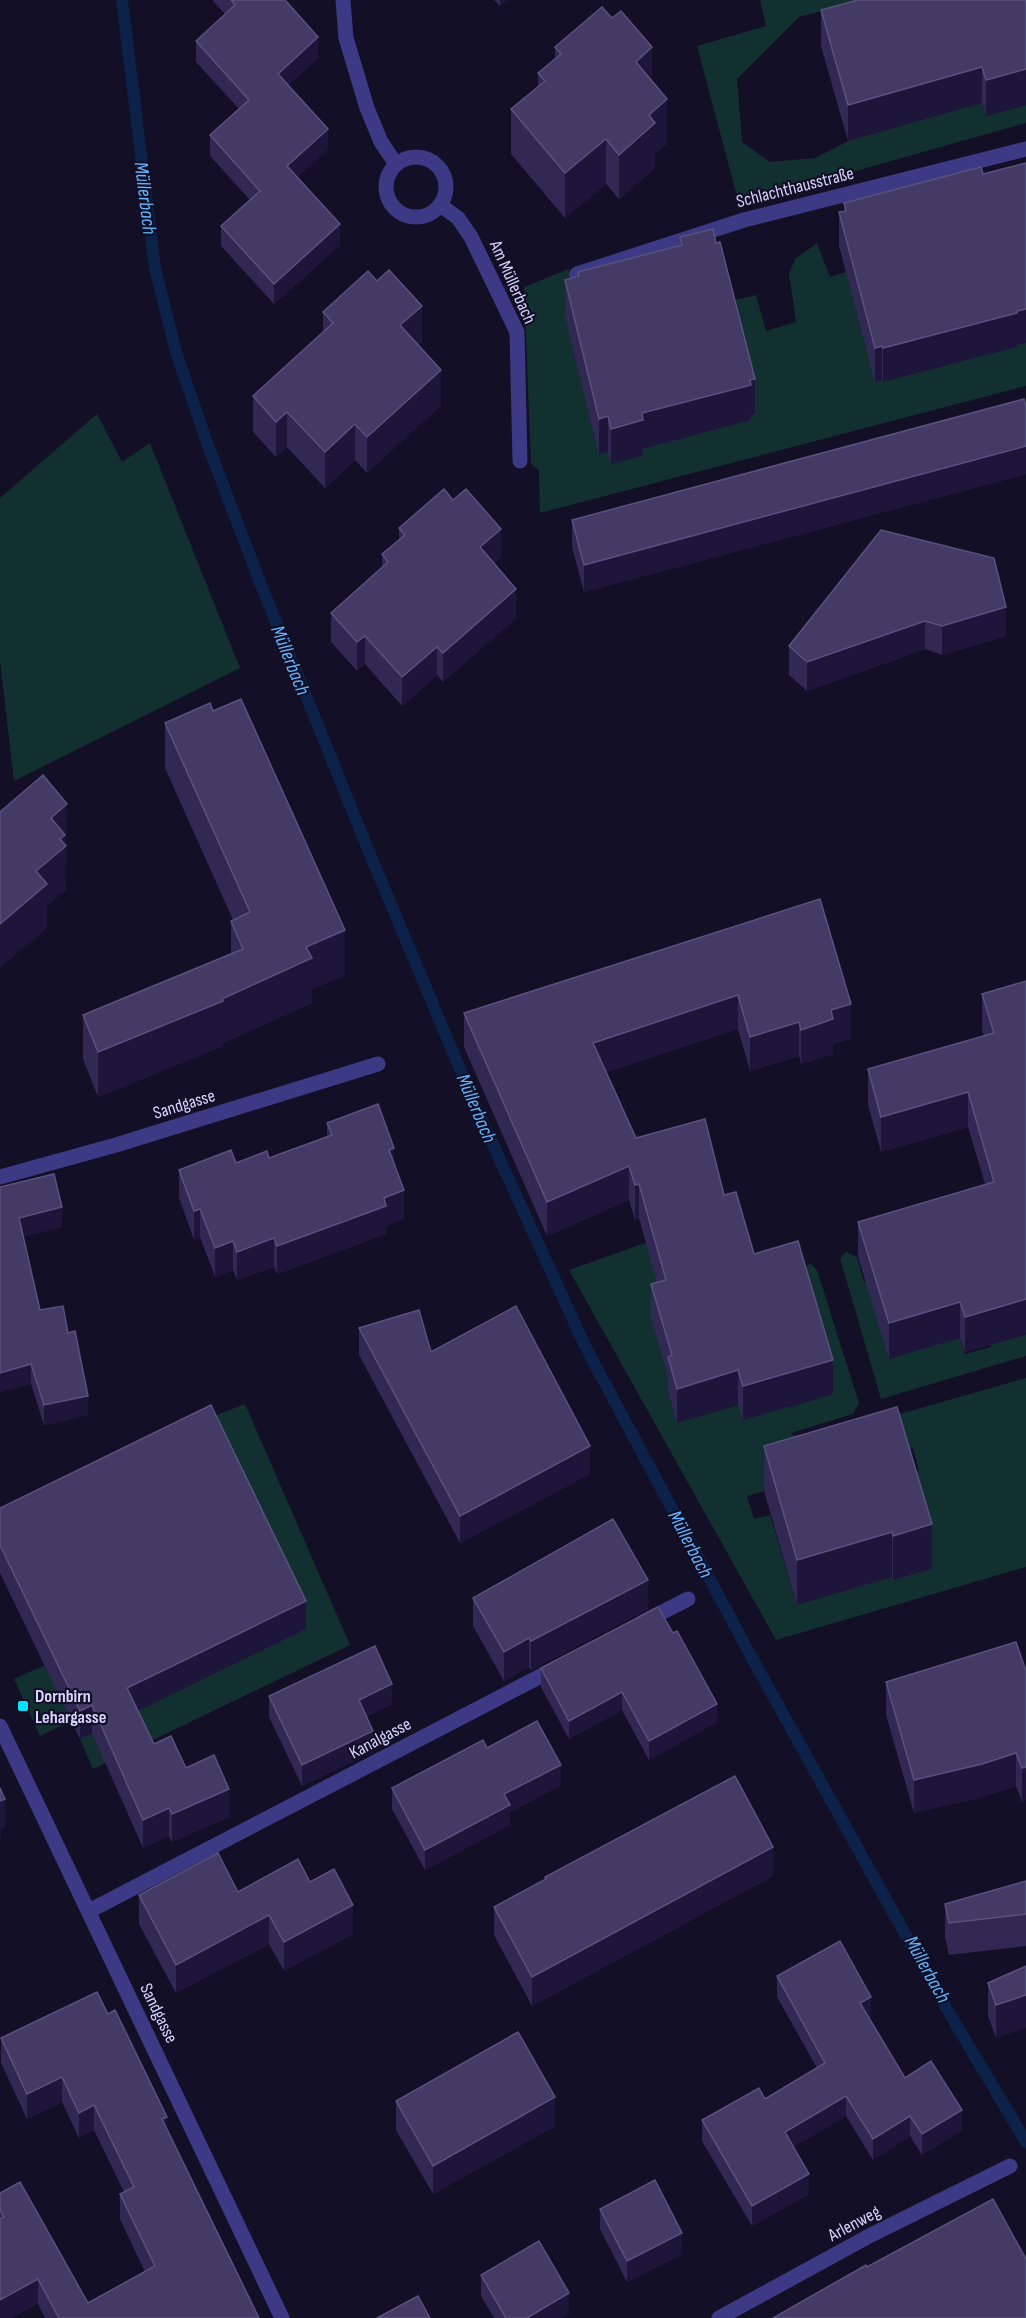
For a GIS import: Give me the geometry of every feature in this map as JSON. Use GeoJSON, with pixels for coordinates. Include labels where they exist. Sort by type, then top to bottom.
{"type":"FeatureCollection","features":[{"type":"Feature","properties":{"kind":"street"},"geometry":{"type":"LineString","coordinates":[[343,0],[346,38],[367,108],[381,142],[396,164]]}},
{"type":"Feature","properties":{"kind":"street","name":"Schlachthausstraße"},"geometry":{"type":"LineString","coordinates":[[578,274],[744,220],[1026,149]]}},
{"type":"Feature","properties":{"kind":"street"},"geometry":{"type":"LineString","coordinates":[[418,156],[429,159],[438,166],[444,176],[446,188],[440,205],[426,215],[414,217],[403,214],[393,207],[387,197],[386,185],[389,174],[396,164],[406,158],[418,156]]}},
{"type":"Feature","properties":{"kind":"street","name":"Am Müllerbach"},"geometry":{"type":"LineString","coordinates":[[440,205],[458,218],[471,237],[517,332],[520,460]]}},
{"type":"Feature","properties":{"kind":"street","name":"Sandgasse"},"geometry":{"type":"LineString","coordinates":[[0,1177],[116,1145],[378,1064]]}},
{"type":"Feature","properties":{"kind":"street"},"geometry":{"type":"LineString","coordinates":[[635,1627],[688,1599]]}},
{"type":"Feature","properties":{"kind":"street","name":"Kanalgasse"},"geometry":{"type":"LineString","coordinates":[[89,1911],[572,1660]]}},
{"type":"Feature","properties":{"kind":"street","name":"Sandgasse"},"geometry":{"type":"LineString","coordinates":[[0,1725],[282,2318]]}},
{"type":"Feature","properties":{"kind":"street","name":"Arlenweg"},"geometry":{"type":"LineString","coordinates":[[719,2318],[871,2235],[1010,2166]]}},
{"type":"Feature","properties":{"kind":"green space"},"geometry":{"type":"Polygon","coordinates":[[[760,0],[864,0],[799,17],[737,79],[742,142],[770,162],[815,158],[848,141],[982,103],[986,116],[1026,105],[1026,123],[739,204],[697,46],[766,26],[760,0]]]}},
{"type":"Feature","properties":{"kind":"green space"},"geometry":{"type":"Polygon","coordinates":[[[1026,176],[1026,386],[540,513],[539,470],[531,464],[524,287],[569,269],[579,312],[727,302],[756,295],[766,331],[796,322],[789,274],[795,259],[817,243],[830,277],[846,272],[1026,176]]]}},
{"type":"Feature","properties":{"kind":"green space"},"geometry":{"type":"Polygon","coordinates":[[[97,414],[122,462],[150,443],[240,668],[14,781],[0,661],[0,498],[97,414]]]}},
{"type":"Feature","properties":{"kind":"green space"},"geometry":{"type":"Polygon","coordinates":[[[732,1212],[671,1340],[668,1391],[677,1423],[785,1391],[791,1407],[832,1394],[798,1275],[810,1263],[817,1270],[859,1403],[853,1414],[791,1433],[796,1439],[807,1479],[747,1496],[754,1519],[770,1515],[797,1605],[904,1475],[919,1470],[913,1448],[833,1471],[847,1429],[1026,1378],[1026,1567],[776,1640],[569,1270],[732,1212]]]}},
{"type":"Feature","properties":{"kind":"green space"},"geometry":{"type":"Polygon","coordinates":[[[846,1252],[857,1257],[864,1282],[882,1277],[889,1358],[960,1338],[965,1354],[991,1347],[987,1330],[1026,1335],[1026,1356],[881,1399],[840,1258],[846,1252]]]}},
{"type":"Feature","properties":{"kind":"green space"},"geometry":{"type":"Polygon","coordinates":[[[245,1404],[350,1645],[93,1769],[80,1739],[305,1629],[94,1462],[245,1404]]]}},
{"type":"Feature","properties":{"kind":"green space"},"geometry":{"type":"Polygon","coordinates":[[[45,1665],[71,1721],[40,1736],[14,1679],[45,1665]]]}},
{"type":"Feature","properties":{"kind":"building"},"geometry":{"type":"Polygon","coordinates":[[[231,0],[285,0],[318,37],[278,74],[328,129],[287,166],[340,224],[274,284],[221,226],[260,191],[210,135],[249,100],[196,41],[235,5],[231,0]]]}},
{"type":"Feature","properties":{"kind":"building"},"geometry":{"type":"Polygon","coordinates":[[[858,0],[1026,0],[1026,69],[986,80],[982,67],[848,105],[821,10],[858,0]]]}},
{"type":"Feature","properties":{"kind":"building"},"geometry":{"type":"Polygon","coordinates":[[[602,7],[612,18],[621,11],[652,47],[636,62],[667,99],[649,115],[655,123],[619,155],[606,139],[565,173],[511,109],[545,81],[538,73],[561,54],[555,47],[602,7]]]}},
{"type":"Feature","properties":{"kind":"building"},"geometry":{"type":"Polygon","coordinates":[[[1026,163],[1026,309],[883,348],[882,346],[875,348],[839,212],[846,211],[844,203],[981,167],[983,174],[1026,163]]]}},
{"type":"Feature","properties":{"kind":"building"},"geometry":{"type":"Polygon","coordinates":[[[713,229],[716,243],[720,242],[755,379],[750,380],[751,385],[642,413],[643,420],[611,429],[608,416],[599,419],[565,280],[579,276],[578,272],[682,245],[680,237],[713,229]]]}},
{"type":"Feature","properties":{"kind":"building"},"geometry":{"type":"Polygon","coordinates":[[[389,270],[422,306],[400,325],[441,370],[367,437],[355,424],[325,452],[287,412],[276,422],[253,396],[333,323],[323,312],[368,271],[377,281],[389,270]]]}},
{"type":"Feature","properties":{"kind":"building"},"geometry":{"type":"Polygon","coordinates":[[[1024,399],[1026,446],[584,565],[572,520],[1024,399]]]}},
{"type":"Feature","properties":{"kind":"building"},"geometry":{"type":"Polygon","coordinates":[[[444,489],[453,500],[466,489],[501,529],[480,547],[516,589],[443,653],[437,647],[402,677],[365,636],[357,642],[331,613],[388,562],[382,554],[405,535],[399,528],[444,489]]]}},
{"type":"Feature","properties":{"kind":"building"},"geometry":{"type":"Polygon","coordinates":[[[881,530],[994,558],[1006,607],[942,626],[925,621],[807,662],[789,646],[881,530]]]}},
{"type":"Feature","properties":{"kind":"building"},"geometry":{"type":"Polygon","coordinates":[[[241,699],[345,930],[306,947],[312,958],[222,999],[223,1001],[98,1052],[83,1015],[243,949],[231,921],[250,912],[165,723],[210,703],[213,711],[241,699]]]}},
{"type":"Feature","properties":{"kind":"building"},"geometry":{"type":"Polygon","coordinates":[[[43,775],[67,804],[51,818],[65,835],[60,839],[66,846],[36,871],[47,884],[0,924],[0,812],[43,775]]]}},
{"type":"Feature","properties":{"kind":"building"},"geometry":{"type":"Polygon","coordinates":[[[820,899],[851,1004],[831,1010],[833,1019],[801,1030],[799,1022],[750,1037],[738,995],[593,1043],[636,1138],[705,1119],[724,1195],[736,1192],[754,1254],[798,1241],[833,1360],[743,1386],[738,1370],[677,1389],[668,1357],[672,1355],[651,1284],[666,1280],[639,1184],[635,1185],[629,1166],[547,1202],[464,1013],[820,899]]]}},
{"type":"Feature","properties":{"kind":"building"},"geometry":{"type":"Polygon","coordinates":[[[1026,981],[1026,1299],[965,1317],[960,1302],[889,1323],[858,1222],[994,1182],[968,1092],[881,1117],[868,1069],[994,1033],[982,994],[1026,981]]]}},
{"type":"Feature","properties":{"kind":"building"},"geometry":{"type":"Polygon","coordinates":[[[378,1104],[394,1148],[389,1150],[404,1190],[384,1198],[386,1206],[277,1246],[274,1238],[237,1252],[233,1241],[215,1248],[200,1209],[194,1211],[179,1170],[231,1150],[236,1163],[267,1151],[269,1158],[332,1135],[327,1123],[378,1104]]]}},
{"type":"Feature","properties":{"kind":"building"},"geometry":{"type":"Polygon","coordinates":[[[54,1174],[62,1207],[19,1218],[40,1310],[63,1306],[68,1333],[75,1331],[88,1396],[44,1405],[31,1364],[0,1373],[0,1187],[54,1174]]]}},
{"type":"Feature","properties":{"kind":"building"},"geometry":{"type":"Polygon","coordinates":[[[516,1306],[590,1446],[460,1516],[359,1328],[419,1310],[431,1352],[516,1306]]]}},
{"type":"Feature","properties":{"kind":"building"},"geometry":{"type":"Polygon","coordinates":[[[211,1405],[306,1601],[127,1688],[154,1744],[171,1736],[186,1768],[214,1755],[229,1789],[172,1814],[169,1808],[143,1820],[92,1705],[80,1711],[0,1545],[0,1508],[211,1405]]]}},
{"type":"Feature","properties":{"kind":"building"},"geometry":{"type":"Polygon","coordinates":[[[897,1407],[932,1524],[893,1536],[892,1532],[797,1560],[764,1446],[897,1407]]]}},
{"type":"Feature","properties":{"kind":"building"},"geometry":{"type":"Polygon","coordinates":[[[613,1519],[648,1580],[531,1641],[529,1638],[504,1652],[473,1598],[613,1519]]]}},
{"type":"Feature","properties":{"kind":"building"},"geometry":{"type":"Polygon","coordinates":[[[658,1607],[673,1633],[677,1631],[717,1704],[649,1741],[622,1692],[569,1721],[541,1668],[658,1607]]]}},
{"type":"Feature","properties":{"kind":"building"},"geometry":{"type":"Polygon","coordinates":[[[1016,1642],[1026,1671],[1026,1767],[1022,1768],[1016,1753],[982,1764],[914,1780],[886,1682],[1016,1642]]]}},
{"type":"Feature","properties":{"kind":"building"},"geometry":{"type":"Polygon","coordinates":[[[375,1646],[392,1684],[359,1700],[373,1731],[302,1765],[269,1696],[375,1646]]]}},
{"type":"Feature","properties":{"kind":"building"},"geometry":{"type":"Polygon","coordinates":[[[537,1721],[561,1765],[504,1794],[510,1805],[425,1850],[392,1788],[483,1740],[487,1748],[537,1721]]]}},
{"type":"Feature","properties":{"kind":"building"},"geometry":{"type":"Polygon","coordinates":[[[735,1776],[773,1847],[532,1977],[494,1907],[546,1879],[545,1877],[735,1776]]]}},
{"type":"Feature","properties":{"kind":"building"},"geometry":{"type":"Polygon","coordinates":[[[0,1788],[5,1799],[0,1801],[0,1788]]]}},
{"type":"Feature","properties":{"kind":"building"},"geometry":{"type":"Polygon","coordinates":[[[218,1853],[238,1892],[298,1859],[310,1882],[334,1869],[353,1905],[284,1942],[269,1915],[176,1965],[139,1895],[218,1853]]]}},
{"type":"Feature","properties":{"kind":"building"},"geometry":{"type":"Polygon","coordinates":[[[1026,1881],[1026,1914],[949,1923],[945,1904],[1026,1881]]]}},
{"type":"Feature","properties":{"kind":"building"},"geometry":{"type":"Polygon","coordinates":[[[840,1941],[871,1997],[860,2003],[905,2078],[931,2061],[962,2110],[922,2134],[910,2116],[873,2139],[846,2096],[785,2132],[809,2174],[752,2206],[702,2120],[759,2088],[765,2099],[825,2063],[777,1976],[840,1941]]]}},
{"type":"Feature","properties":{"kind":"building"},"geometry":{"type":"Polygon","coordinates":[[[1026,1966],[1026,1995],[996,2005],[988,1983],[1026,1966]]]}},
{"type":"Feature","properties":{"kind":"building"},"geometry":{"type":"Polygon","coordinates":[[[97,1992],[108,2014],[115,2010],[167,2117],[162,2119],[259,2318],[59,2318],[38,2279],[0,2300],[0,2219],[4,2217],[0,2210],[0,2193],[20,2182],[88,2303],[155,2266],[120,2194],[134,2187],[94,2105],[79,2113],[62,2077],[27,2094],[1,2038],[97,1992]]]}},
{"type":"Feature","properties":{"kind":"building"},"geometry":{"type":"Polygon","coordinates":[[[518,2032],[555,2097],[433,2166],[396,2101],[518,2032]]]}},
{"type":"Feature","properties":{"kind":"building"},"geometry":{"type":"Polygon","coordinates":[[[655,2180],[682,2233],[627,2261],[600,2209],[655,2180]]]}},
{"type":"Feature","properties":{"kind":"building"},"geometry":{"type":"Polygon","coordinates":[[[993,2199],[1026,2259],[1026,2318],[773,2318],[866,2265],[867,2267],[993,2199]]]}},
{"type":"Feature","properties":{"kind":"building"},"geometry":{"type":"Polygon","coordinates":[[[539,2241],[569,2293],[527,2318],[506,2318],[481,2275],[539,2241]]]}},
{"type":"Feature","properties":{"kind":"building"},"geometry":{"type":"Polygon","coordinates":[[[418,2296],[430,2318],[377,2318],[418,2296]]]}},
{"type":"Feature","properties":{"kind":"waterway","name":"Müllerbach"},"geometry":{"type":"LineString","coordinates":[[122,0],[155,268],[176,352],[207,443],[261,585],[478,1112],[586,1348],[752,1658],[945,2006],[1026,2142]]}},
{"type":"Feature","properties":{"kind":"place","name":"Dornbirn Lehargasse"},"geometry":{"type":"Point","coordinates":[23,1706]}}]}
